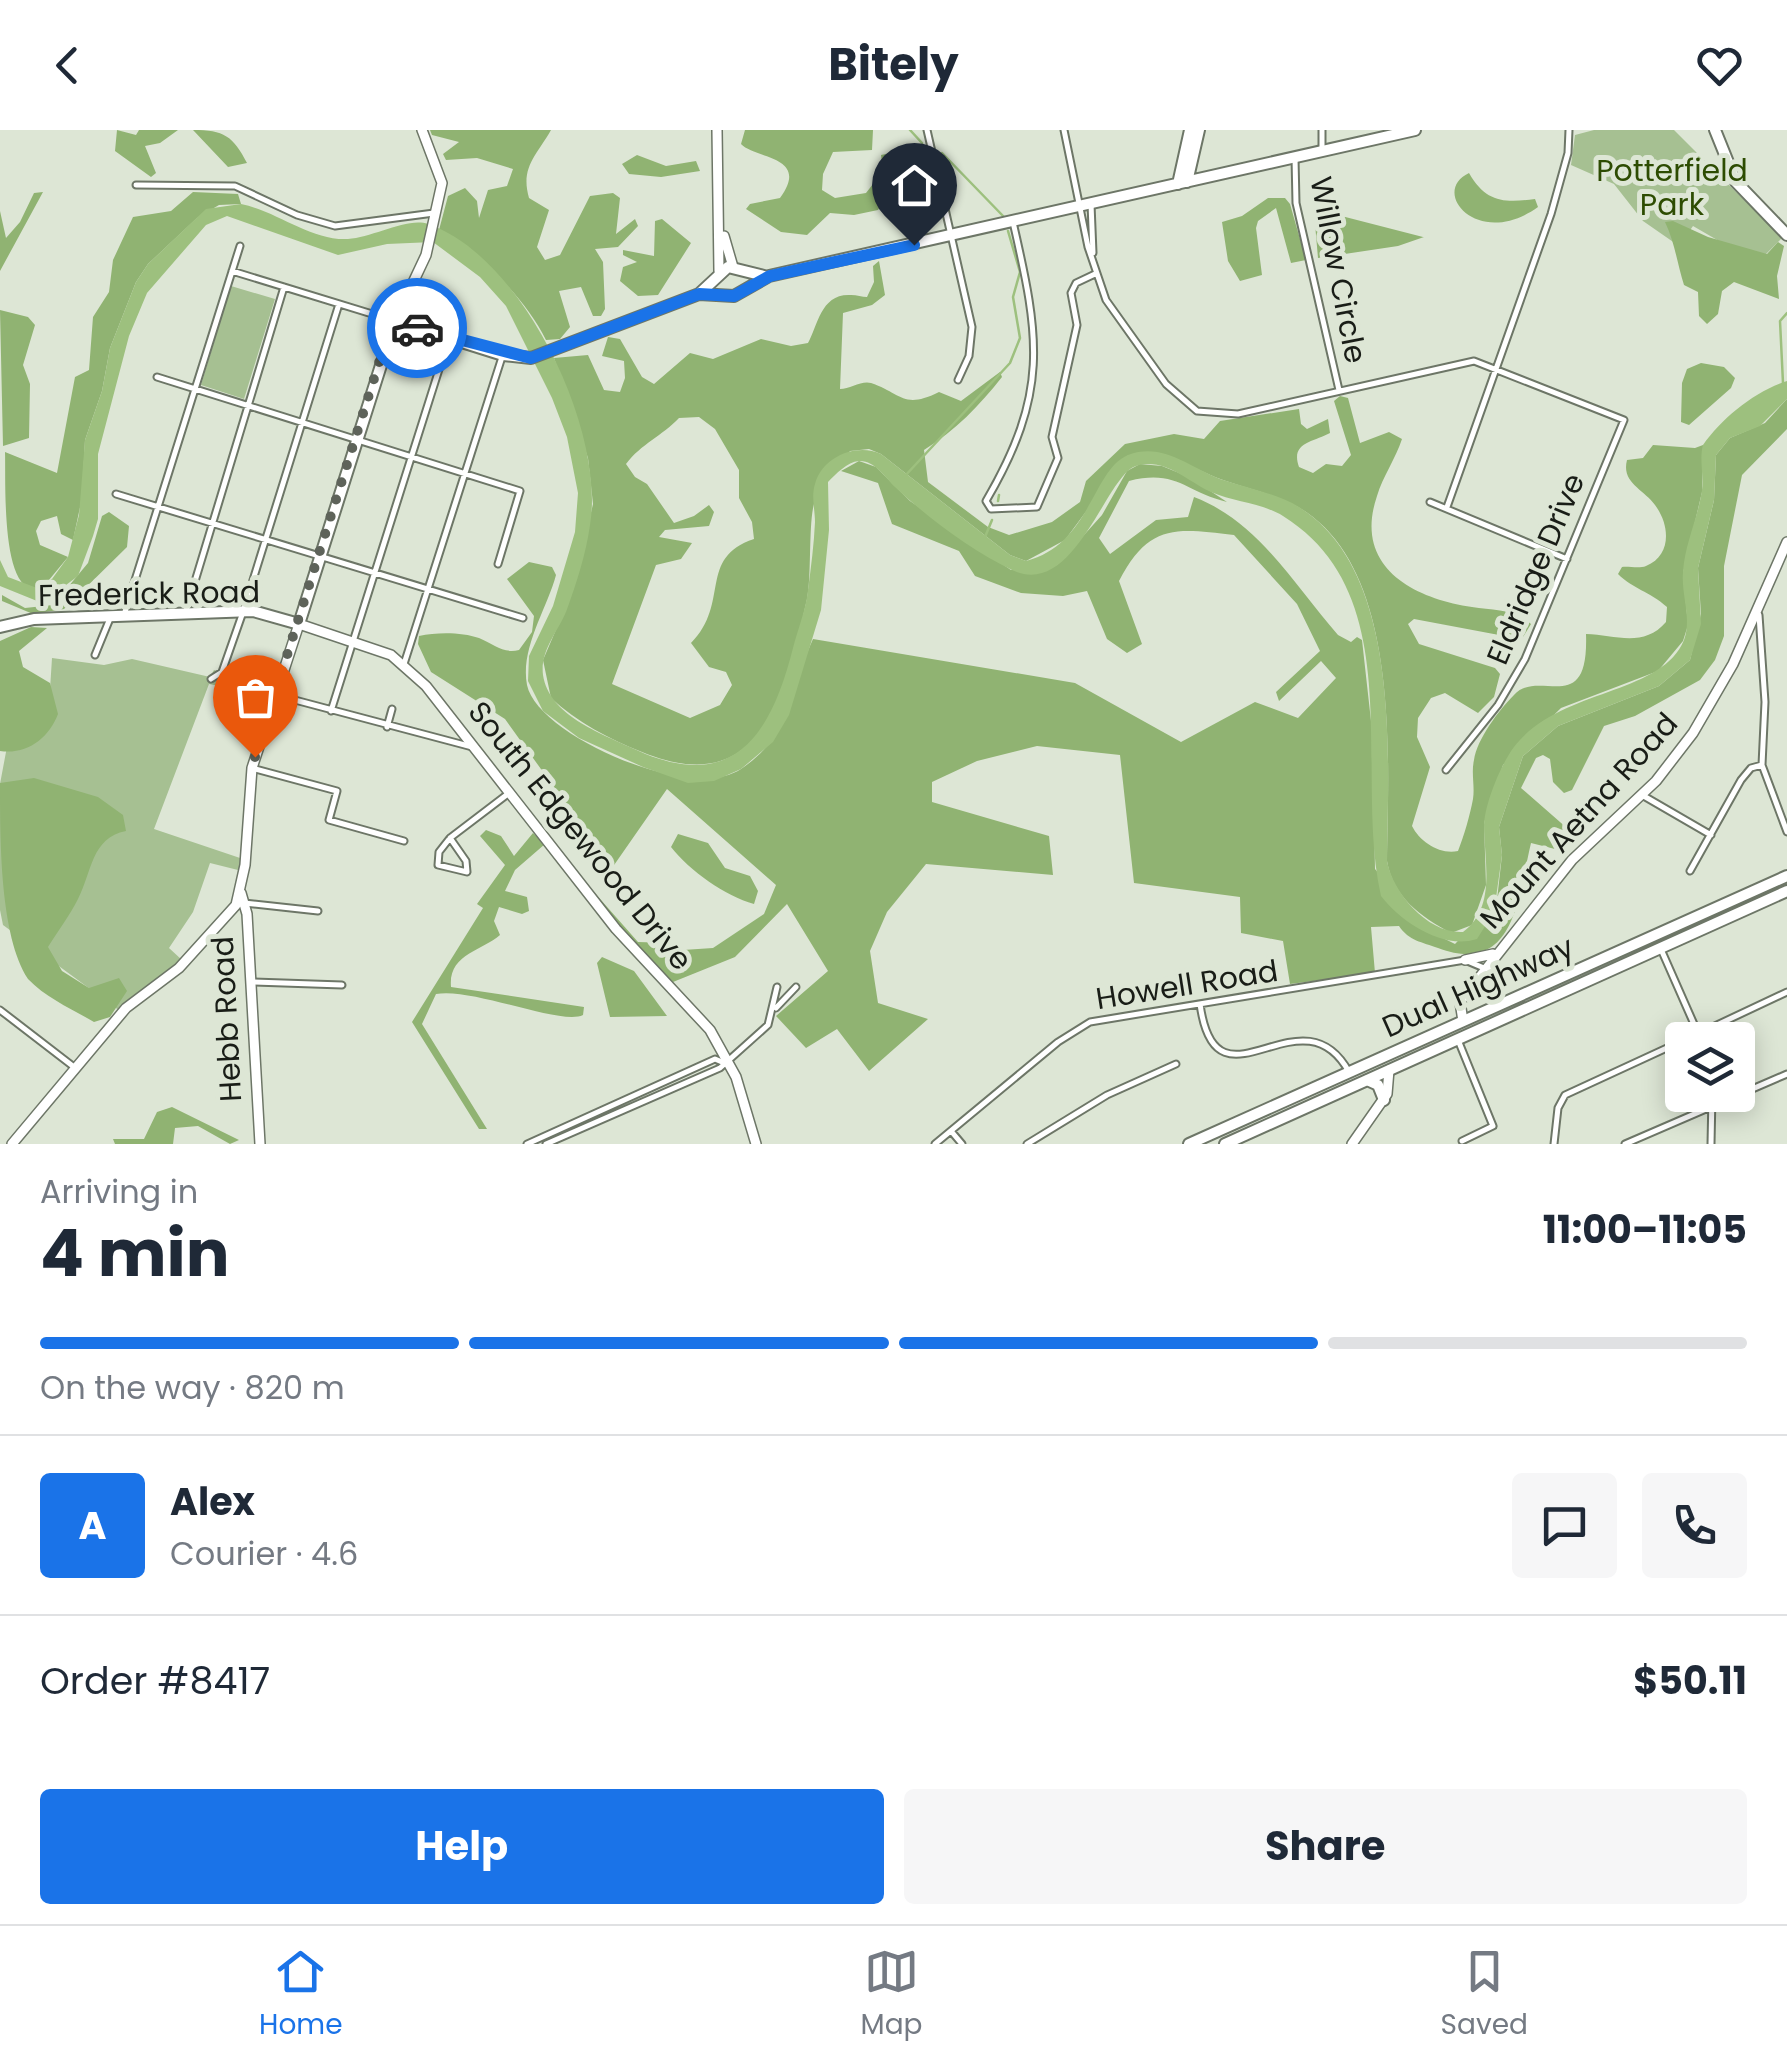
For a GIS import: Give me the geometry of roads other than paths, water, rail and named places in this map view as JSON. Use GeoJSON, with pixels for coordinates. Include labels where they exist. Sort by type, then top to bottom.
{"type":"FeatureCollection","features":[{"type":"Feature","properties":{"kind":"main road"},"geometry":{"type":"LineString","coordinates":[[1183,183],[1190,130]]}},
{"type":"Feature","properties":{"kind":"main road"},"geometry":{"type":"LineString","coordinates":[[1190,130],[1193,158]]}},
{"type":"Feature","properties":{"kind":"main road"},"geometry":{"type":"LineString","coordinates":[[1183,183],[1199,130]]}},
{"type":"Feature","properties":{"kind":"main road"},"geometry":{"type":"LineString","coordinates":[[699,294],[724,296],[770,276],[1415,130]]}},
{"type":"Feature","properties":{"kind":"main road"},"geometry":{"type":"LineString","coordinates":[[1715,130],[1736,182],[1787,235]]}},
{"type":"Feature","properties":{"kind":"main road"},"geometry":{"type":"LineString","coordinates":[[737,270],[742,290]]}},
{"type":"Feature","properties":{"kind":"main road"},"geometry":{"type":"LineString","coordinates":[[299,624],[394,321],[503,354],[531,358],[699,294],[718,274],[737,270],[770,276]]}},
{"type":"Feature","properties":{"kind":"main road"},"geometry":{"type":"LineString","coordinates":[[718,274],[716,287],[724,296]]}},
{"type":"Feature","properties":{"kind":"main road","name":"Frederick Road"},"geometry":{"type":"LineString","coordinates":[[0,627],[34,619],[243,612],[299,624]]}},
{"type":"Feature","properties":{"kind":"main road","name":"Dual Highway"},"geometry":{"type":"LineString","coordinates":[[1189,1144],[1787,876]]}},
{"type":"Feature","properties":{"kind":"main road","name":"Dual Highway"},"geometry":{"type":"LineString","coordinates":[[1225,1144],[1787,892]]}},
{"type":"Feature","properties":{"kind":"main road"},"geometry":{"type":"LineString","coordinates":[[1457,1040],[1468,1019],[1480,1029]]}},
{"type":"Feature","properties":{"kind":"main road"},"geometry":{"type":"LineString","coordinates":[[1389,1070],[1392,1060],[1432,1041],[1446,1028]]}},
{"type":"Feature","properties":{"kind":"main road"},"geometry":{"type":"LineString","coordinates":[[1276,1121],[1285,1112],[1348,1083],[1349,1072]]}},
{"type":"Feature","properties":{"kind":"main road"},"geometry":{"type":"LineString","coordinates":[[1367,1080],[1378,1085],[1384,1100]]}},
{"type":"Feature","properties":{"kind":"street"},"geometry":{"type":"LineString","coordinates":[[232,271],[394,321],[428,242],[441,176],[422,130]]}},
{"type":"Feature","properties":{"kind":"street"},"geometry":{"type":"LineString","coordinates":[[720,130],[722,215],[737,270]]}},
{"type":"Feature","properties":{"kind":"street"},"geometry":{"type":"LineString","coordinates":[[718,274],[720,130]]}},
{"type":"Feature","properties":{"kind":"street"},"geometry":{"type":"LineString","coordinates":[[927,130],[972,327],[969,356],[958,380]]}},
{"type":"Feature","properties":{"kind":"street"},"geometry":{"type":"LineString","coordinates":[[1064,130],[1085,206],[1095,272],[1112,311],[1166,384],[1197,410],[1238,414],[1464,362],[1497,367]]}},
{"type":"Feature","properties":{"kind":"street"},"geometry":{"type":"LineString","coordinates":[[1322,130],[1322,151]]}},
{"type":"Feature","properties":{"kind":"street"},"geometry":{"type":"LineString","coordinates":[[1447,507],[1551,214],[1568,153],[1569,130]]}},
{"type":"Feature","properties":{"kind":"street","name":"Willow Circle"},"geometry":{"type":"LineString","coordinates":[[1295,158],[1296,203],[1339,390]]}},
{"type":"Feature","properties":{"kind":"street"},"geometry":{"type":"LineString","coordinates":[[136,185],[235,186],[297,215],[335,226],[433,215]]}},
{"type":"Feature","properties":{"kind":"street"},"geometry":{"type":"LineString","coordinates":[[1085,206],[1095,272]]}},
{"type":"Feature","properties":{"kind":"street"},"geometry":{"type":"LineString","coordinates":[[1013,222],[1035,322],[1035,373],[1010,457],[986,501],[992,509],[1036,507],[1050,477],[1058,458],[1052,437],[1077,325],[1072,292],[1076,283],[1095,272]]}},
{"type":"Feature","properties":{"kind":"street"},"geometry":{"type":"LineString","coordinates":[[95,655],[117,616],[158,508],[240,246]]}},
{"type":"Feature","properties":{"kind":"street"},"geometry":{"type":"LineString","coordinates":[[185,614],[284,287]]}},
{"type":"Feature","properties":{"kind":"street"},"geometry":{"type":"LineString","coordinates":[[211,679],[222,672],[243,612],[338,304]]}},
{"type":"Feature","properties":{"kind":"street"},"geometry":{"type":"LineString","coordinates":[[331,712],[448,338]]}},
{"type":"Feature","properties":{"kind":"street"},"geometry":{"type":"LineString","coordinates":[[404,664],[503,354]]}},
{"type":"Feature","properties":{"kind":"street","name":"Eldridge Drive"},"geometry":{"type":"LineString","coordinates":[[1446,770],[1525,659],[1624,420],[1497,367]]}},
{"type":"Feature","properties":{"kind":"street"},"geometry":{"type":"LineString","coordinates":[[157,377],[520,490],[498,564]]}},
{"type":"Feature","properties":{"kind":"street"},"geometry":{"type":"LineString","coordinates":[[116,494],[523,618]]}},
{"type":"Feature","properties":{"kind":"street"},"geometry":{"type":"LineString","coordinates":[[1430,502],[1567,558]]}},
{"type":"Feature","properties":{"kind":"street","name":"Mount Aetna Road"},"geometry":{"type":"LineString","coordinates":[[1468,1019],[1463,996],[1484,968],[1572,860],[1642,795],[1693,733],[1754,633],[1758,609],[1787,542]]}},
{"type":"Feature","properties":{"kind":"street","name":"South Edgewood Drive"},"geometry":{"type":"LineString","coordinates":[[299,624],[404,664],[477,748],[616,929],[710,1030],[756,1144]]}},
{"type":"Feature","properties":{"kind":"street","name":"Hebb Road"},"geometry":{"type":"LineString","coordinates":[[260,1144],[242,898],[252,768],[299,624]]}},
{"type":"Feature","properties":{"kind":"street"},"geometry":{"type":"LineString","coordinates":[[1754,633],[1765,702],[1762,765],[1787,832]]}},
{"type":"Feature","properties":{"kind":"street"},"geometry":{"type":"LineString","coordinates":[[276,695],[477,748]]}},
{"type":"Feature","properties":{"kind":"street"},"geometry":{"type":"LineString","coordinates":[[387,726],[392,709]]}},
{"type":"Feature","properties":{"kind":"street"},"geometry":{"type":"LineString","coordinates":[[1690,870],[1747,772],[1762,765]]}},
{"type":"Feature","properties":{"kind":"street"},"geometry":{"type":"LineString","coordinates":[[252,768],[337,792],[329,820],[404,841]]}},
{"type":"Feature","properties":{"kind":"street"},"geometry":{"type":"LineString","coordinates":[[450,838],[466,861],[466,872],[438,865],[439,852],[450,838],[511,792]]}},
{"type":"Feature","properties":{"kind":"street"},"geometry":{"type":"LineString","coordinates":[[1642,795],[1712,834]]}},
{"type":"Feature","properties":{"kind":"street"},"geometry":{"type":"LineString","coordinates":[[12,1144],[126,1008],[203,945],[242,898],[318,912]]}},
{"type":"Feature","properties":{"kind":"street"},"geometry":{"type":"LineString","coordinates":[[1655,935],[1694,1022]]}},
{"type":"Feature","properties":{"kind":"street"},"geometry":{"type":"LineString","coordinates":[[1464,960],[1496,953]]}},
{"type":"Feature","properties":{"kind":"street"},"geometry":{"type":"LineString","coordinates":[[1464,960],[1484,968]]}},
{"type":"Feature","properties":{"kind":"street","name":"Howell Road"},"geometry":{"type":"LineString","coordinates":[[935,1144],[1081,1026],[1112,1016],[1464,960]]}},
{"type":"Feature","properties":{"kind":"street"},"geometry":{"type":"LineString","coordinates":[[248,982],[342,986]]}},
{"type":"Feature","properties":{"kind":"street"},"geometry":{"type":"LineString","coordinates":[[774,1010],[777,987]]}},
{"type":"Feature","properties":{"kind":"street"},"geometry":{"type":"LineString","coordinates":[[527,1144],[720,1068],[757,1040],[774,1010],[796,987]]}},
{"type":"Feature","properties":{"kind":"street"},"geometry":{"type":"LineString","coordinates":[[1728,1022],[1787,992]]}},
{"type":"Feature","properties":{"kind":"street"},"geometry":{"type":"LineString","coordinates":[[1200,1004],[1204,1030],[1223,1051],[1245,1055],[1309,1038],[1329,1047],[1349,1072]]}},
{"type":"Feature","properties":{"kind":"street"},"geometry":{"type":"LineString","coordinates":[[0,1010],[76,1068]]}},
{"type":"Feature","properties":{"kind":"street"},"geometry":{"type":"LineString","coordinates":[[1457,1040],[1493,1126],[1462,1141]]}},
{"type":"Feature","properties":{"kind":"street"},"geometry":{"type":"LineString","coordinates":[[1554,1144],[1560,1099],[1665,1050]]}},
{"type":"Feature","properties":{"kind":"street"},"geometry":{"type":"LineString","coordinates":[[1027,1144],[1106,1095],[1176,1064]]}},
{"type":"Feature","properties":{"kind":"street"},"geometry":{"type":"LineString","coordinates":[[1352,1144],[1384,1100],[1389,1070]]}},
{"type":"Feature","properties":{"kind":"street"},"geometry":{"type":"LineString","coordinates":[[1755,1088],[1787,1074]]}},
{"type":"Feature","properties":{"kind":"street"},"geometry":{"type":"LineString","coordinates":[[1625,1144],[1700,1112]]}},
{"type":"Feature","properties":{"kind":"street"},"geometry":{"type":"LineString","coordinates":[[1711,1144],[1712,1112]]}},
{"type":"Feature","properties":{"kind":"street"},"geometry":{"type":"LineString","coordinates":[[951,1131],[962,1144]]}},
{"type":"Feature","properties":{"kind":"street"},"geometry":{"type":"LineString","coordinates":[[546,1144],[560,1133]]}},
{"type":"Feature","properties":{"kind":"waterway"},"geometry":{"type":"LineString","coordinates":[[910,130],[922,143]]}},
{"type":"Feature","properties":{"kind":"waterway"},"geometry":{"type":"LineString","coordinates":[[942,153],[1005,218]]}},
{"type":"Feature","properties":{"kind":"waterway"},"geometry":{"type":"LineString","coordinates":[[904,477],[1010,363],[1020,338],[1013,297],[1020,272],[1008,231]]}},
{"type":"Feature","properties":{"kind":"waterway"},"geometry":{"type":"LineString","coordinates":[[1783,383],[1780,321],[1787,313]]}},
{"type":"Feature","properties":{"kind":"waterway"},"geometry":{"type":"LineString","coordinates":[[998,501],[999,495]]}},
{"type":"Feature","properties":{"kind":"waterway"},"geometry":{"type":"LineString","coordinates":[[985,537],[992,520]]}},
{"type":"Feature","properties":{"kind":"park label","name":"Potterfield Park"},"geometry":{"type":"Point","coordinates":[1672,188]}}]}
